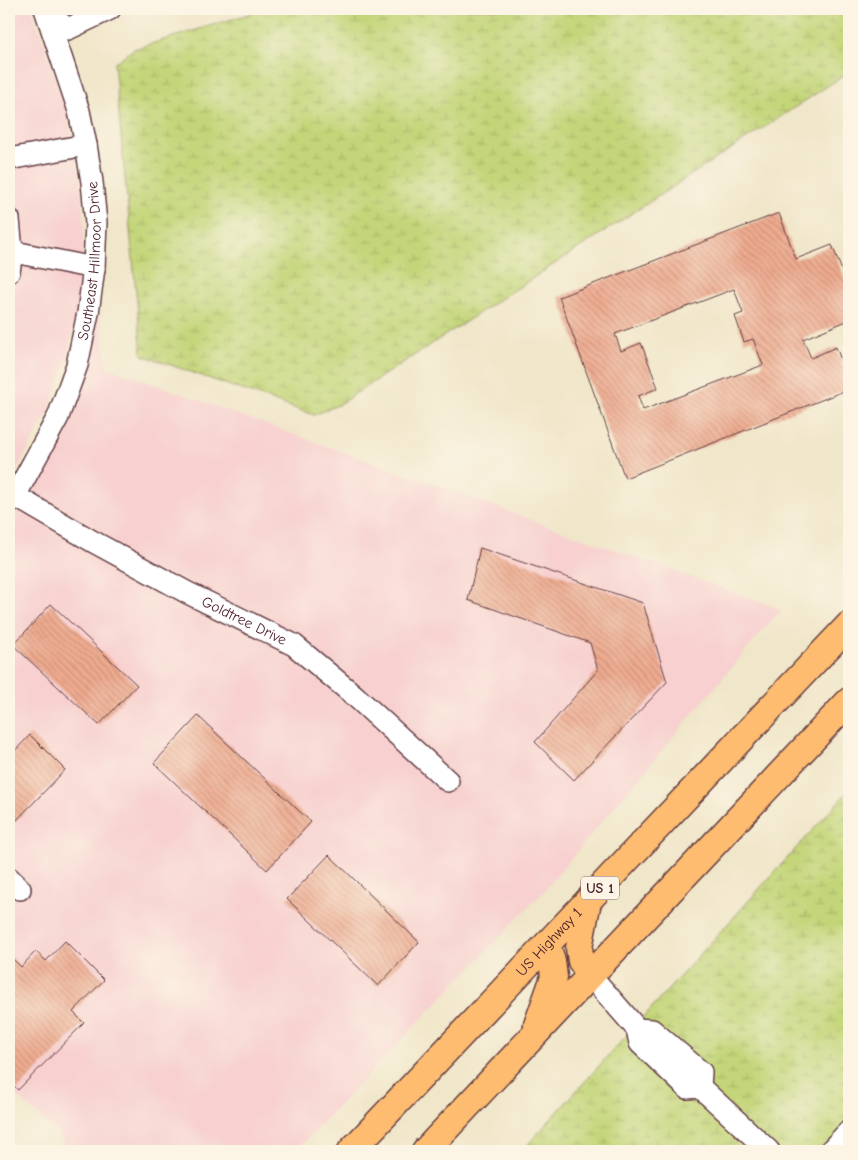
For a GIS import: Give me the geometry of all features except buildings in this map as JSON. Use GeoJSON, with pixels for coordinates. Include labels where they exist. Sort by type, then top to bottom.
{"type":"FeatureCollection","features":[{"type":"Feature","properties":{"kind":"main road","name":"US Highway 1"},"geometry":{"type":"LineString","coordinates":[[351,1151],[849,625]]}},
{"type":"Feature","properties":{"kind":"main road"},"geometry":{"type":"LineString","coordinates":[[424,1151],[849,701]]}},
{"type":"Feature","properties":{"kind":"main road"},"geometry":{"type":"LineString","coordinates":[[588,901],[579,948],[581,961],[590,975]]}},
{"type":"Feature","properties":{"kind":"main road"},"geometry":{"type":"LineString","coordinates":[[534,1035],[554,977],[547,945]]}},
{"type":"Feature","properties":{"kind":"street"},"geometry":{"type":"LineString","coordinates":[[52,15],[68,29],[110,9]]}},
{"type":"Feature","properties":{"kind":"street","name":"Southeast Hillmoor Drive"},"geometry":{"type":"LineString","coordinates":[[12,499],[58,416],[77,364],[88,313],[94,268],[96,223],[86,145],[79,111],[52,15]]}},
{"type":"Feature","properties":{"kind":"street"},"geometry":{"type":"LineString","coordinates":[[9,159],[86,145]]}},
{"type":"Feature","properties":{"kind":"street"},"geometry":{"type":"LineString","coordinates":[[9,219],[10,258],[94,268]]}},
{"type":"Feature","properties":{"kind":"street","name":"Goldtree Drive"},"geometry":{"type":"LineString","coordinates":[[12,499],[188,593],[294,645],[355,696],[448,781]]}},
{"type":"Feature","properties":{"kind":"street"},"geometry":{"type":"LineString","coordinates":[[590,975],[638,1029],[640,1043],[687,1088],[700,1087],[768,1151]]}},
{"type":"Feature","properties":{"kind":"street"},"geometry":{"type":"LineString","coordinates":[[830,1151],[849,1131]]}},
{"type":"Feature","properties":{"kind":"shaded area"},"geometry":{"type":"Polygon","coordinates":[[[9,9],[32,9],[68,114],[81,183],[84,223],[83,268],[77,312],[66,362],[48,413],[9,484],[9,9]]]}},
{"type":"Feature","properties":{"kind":"shaded area"},"geometry":{"type":"Polygon","coordinates":[[[100,310],[107,367],[782,610],[541,894],[295,1151],[73,1151],[60,1138],[61,1136],[9,1089],[9,520],[24,502],[69,419],[89,366],[100,310]]]}},
{"type":"Feature","properties":{"kind":"green space"},"geometry":{"type":"Polygon","coordinates":[[[265,9],[849,9],[849,72],[338,405],[314,415],[142,355],[114,63],[134,49],[265,9]]]}},
{"type":"Feature","properties":{"kind":"green space"},"geometry":{"type":"Polygon","coordinates":[[[849,790],[849,1139],[827,1151],[522,1151],[849,790]]]}}]}
